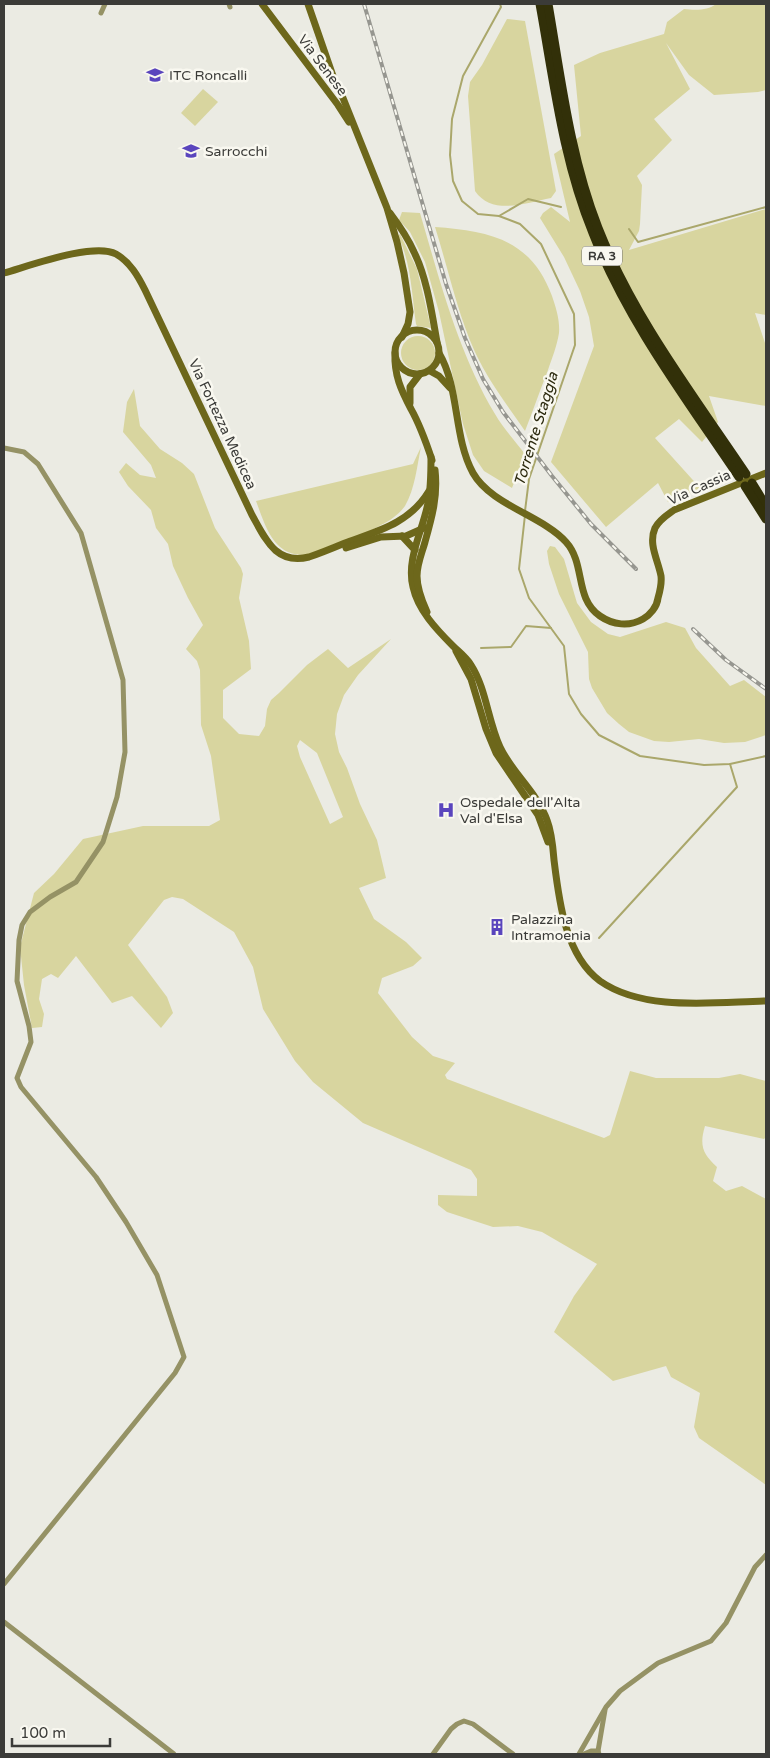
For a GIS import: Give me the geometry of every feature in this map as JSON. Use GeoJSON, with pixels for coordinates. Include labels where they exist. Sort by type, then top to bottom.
{"type":"FeatureCollection","features":[{"type":"Feature","properties":{"kind":"highway","name":"RA 3"},"geometry":{"type":"LineString","coordinates":[[540,4],[565,144],[592,232],[611,275],[634,319],[743,475],[641,314],[617,270],[598,228],[572,142],[548,4]]}},
{"type":"Feature","properties":{"kind":"highway"},"geometry":{"type":"LineString","coordinates":[[766,506],[749,485],[766,519]]}},
{"type":"Feature","properties":{"kind":"main road","name":"Via Senese"},"geometry":{"type":"LineString","coordinates":[[262,4],[341,109],[361,143]]}},
{"type":"Feature","properties":{"kind":"main road"},"geometry":{"type":"LineString","coordinates":[[308,4],[334,79],[361,143]]}},
{"type":"Feature","properties":{"kind":"main road"},"geometry":{"type":"LineString","coordinates":[[322,84],[332,90],[338,86]]}},
{"type":"Feature","properties":{"kind":"main road","name":"Via Cassia"},"geometry":{"type":"LineString","coordinates":[[361,143],[387,208],[401,255],[410,312],[408,324],[396,347],[395,353]]}},
{"type":"Feature","properties":{"kind":"main road","name":"Via Cassia"},"geometry":{"type":"LineString","coordinates":[[387,208],[399,225],[417,258],[432,315],[439,353],[444,360],[463,445],[472,471],[479,482],[565,541],[574,556],[584,596],[591,609],[610,622],[620,624],[631,624],[643,619],[658,603],[661,576],[652,538],[655,528],[662,519],[674,510],[766,472]]}},
{"type":"Feature","properties":{"kind":"main road","name":"Via Fortezza Medicea"},"geometry":{"type":"LineString","coordinates":[[4,273],[72,254],[90,251],[113,253],[127,263],[136,273],[145,290],[252,515],[265,538],[280,554],[295,560]]}},
{"type":"Feature","properties":{"kind":"main road"},"geometry":{"type":"LineString","coordinates":[[402,337],[407,333],[421,330],[427,332],[437,342]]}},
{"type":"Feature","properties":{"kind":"main road"},"geometry":{"type":"LineString","coordinates":[[395,353],[400,366],[406,371],[420,374]]}},
{"type":"Feature","properties":{"kind":"main road"},"geometry":{"type":"LineString","coordinates":[[395,353],[394,365],[398,384],[411,408],[431,457],[436,479],[434,512],[417,572],[420,594],[430,619]]}},
{"type":"Feature","properties":{"kind":"main road"},"geometry":{"type":"LineString","coordinates":[[411,408],[409,390],[412,382],[420,374],[430,370],[438,360],[439,353]]}},
{"type":"Feature","properties":{"kind":"main road"},"geometry":{"type":"LineString","coordinates":[[430,370],[443,380],[452,391]]}},
{"type":"Feature","properties":{"kind":"main road"},"geometry":{"type":"LineString","coordinates":[[431,457],[428,504],[415,550],[412,586],[420,607],[453,646],[464,656],[475,672],[502,751],[541,806],[551,831],[565,922],[571,943],[596,978],[624,993],[646,1000],[696,1003],[766,1001]]}},
{"type":"Feature","properties":{"kind":"main road"},"geometry":{"type":"LineString","coordinates":[[295,560],[317,554],[399,522],[415,510],[430,489]]}},
{"type":"Feature","properties":{"kind":"main road"},"geometry":{"type":"LineString","coordinates":[[295,560],[312,560],[381,536],[402,536],[421,530],[426,526],[436,497]]}},
{"type":"Feature","properties":{"kind":"main road"},"geometry":{"type":"LineString","coordinates":[[402,536],[415,550]]}},
{"type":"Feature","properties":{"kind":"main road"},"geometry":{"type":"LineString","coordinates":[[453,646],[471,679],[486,729],[498,756],[538,815],[546,832],[555,863]]}},
{"type":"Feature","properties":{"kind":"street"},"geometry":{"type":"LineString","coordinates":[[101,13],[104,4]]}},
{"type":"Feature","properties":{"kind":"street"},"geometry":{"type":"LineString","coordinates":[[4,448],[24,452],[32,457],[46,474],[81,533],[123,680],[125,752],[117,797],[103,842],[76,882],[50,897],[30,912],[22,925],[18,940],[17,981],[29,1026],[31,1042],[17,1078],[21,1087],[96,1177],[126,1222],[157,1275],[184,1357],[175,1373],[4,1584]]}},
{"type":"Feature","properties":{"kind":"street"},"geometry":{"type":"LineString","coordinates":[[578,1754],[606,1707],[620,1691],[658,1663],[711,1641],[726,1623],[755,1567],[766,1555]]}},
{"type":"Feature","properties":{"kind":"street"},"geometry":{"type":"LineString","coordinates":[[4,1622],[174,1754]]}},
{"type":"Feature","properties":{"kind":"street"},"geometry":{"type":"LineString","coordinates":[[584,1754],[591,1751],[598,1752],[606,1707]]}},
{"type":"Feature","properties":{"kind":"street"},"geometry":{"type":"LineString","coordinates":[[433,1754],[451,1730],[457,1724],[464,1721],[473,1724],[513,1754]]}},
{"type":"Feature","properties":{"kind":"shaded area"},"geometry":{"type":"Polygon","coordinates":[[[716,4],[766,4],[766,90],[714,95],[689,75],[666,43],[690,89],[654,119],[672,140],[637,176],[642,185],[640,224],[639,231],[629,250],[766,209],[766,315],[755,313],[766,346],[766,406],[709,396],[718,422],[702,442],[679,419],[655,438],[701,489],[668,502],[658,483],[606,527],[551,462],[594,346],[589,317],[580,291],[564,257],[540,218],[551,207],[570,222],[554,154],[581,136],[574,65],[600,53],[664,34],[667,22],[684,9],[705,9],[716,4]]]}},
{"type":"Feature","properties":{"kind":"shaded area"},"geometry":{"type":"Polygon","coordinates":[[[507,19],[525,21],[556,191],[551,198],[520,205],[500,206],[482,199],[475,191],[468,96],[470,82],[482,65],[507,19]]]}},
{"type":"Feature","properties":{"kind":"shaded area"},"geometry":{"type":"Polygon","coordinates":[[[203,89],[218,102],[195,126],[181,113],[203,89]]]}},
{"type":"Feature","properties":{"kind":"shaded area"},"geometry":{"type":"Polygon","coordinates":[[[402,212],[420,213],[451,316],[470,366],[498,419],[525,454],[512,488],[484,471],[473,455],[463,424],[439,312],[425,262],[410,232],[399,220],[402,212]]]}},
{"type":"Feature","properties":{"kind":"shaded area"},"geometry":{"type":"Polygon","coordinates":[[[435,227],[473,231],[506,242],[520,250],[543,277],[552,296],[558,319],[558,338],[525,431],[492,382],[475,352],[458,306],[435,227]]]}},
{"type":"Feature","properties":{"kind":"shaded area"},"geometry":{"type":"Polygon","coordinates":[[[400,234],[417,269],[431,328],[417,326],[416,324],[406,257],[398,236],[400,234]]]}},
{"type":"Feature","properties":{"kind":"shaded area"},"geometry":{"type":"Polygon","coordinates":[[[418,336],[430,341],[435,353],[430,365],[418,370],[406,365],[401,353],[406,341],[418,336]]]}},
{"type":"Feature","properties":{"kind":"shaded area"},"geometry":{"type":"Polygon","coordinates":[[[134,389],[140,426],[160,449],[182,463],[194,474],[215,528],[241,568],[243,574],[239,598],[249,641],[251,669],[223,690],[223,718],[239,734],[259,736],[265,726],[267,709],[271,700],[307,665],[328,649],[348,668],[391,639],[358,675],[344,695],[337,714],[335,734],[339,752],[377,840],[386,878],[359,888],[374,919],[406,942],[422,958],[413,966],[382,978],[378,993],[412,1037],[433,1056],[455,1063],[445,1075],[447,1079],[604,1138],[610,1135],[630,1071],[656,1078],[719,1078],[740,1074],[766,1081],[766,1137],[764,1139],[705,1126],[702,1144],[705,1154],[717,1167],[713,1181],[726,1191],[742,1186],[766,1199],[766,1485],[699,1438],[694,1427],[700,1393],[671,1377],[666,1366],[613,1381],[554,1332],[574,1296],[597,1264],[542,1232],[518,1226],[493,1227],[447,1212],[438,1205],[438,1195],[477,1196],[477,1179],[471,1170],[363,1123],[313,1082],[295,1061],[263,1009],[253,967],[234,932],[183,899],[172,897],[164,900],[128,945],[167,997],[173,1013],[161,1028],[132,996],[112,1003],[76,956],[58,978],[51,974],[42,979],[39,999],[44,1014],[42,1027],[32,1028],[24,985],[20,947],[34,893],[54,874],[83,839],[143,826],[209,826],[220,820],[211,756],[201,725],[200,670],[197,661],[186,649],[203,625],[173,566],[168,544],[156,528],[151,510],[128,486],[119,472],[126,463],[140,475],[156,478],[151,465],[123,432],[127,402],[134,389]],[[300,740],[297,746],[300,757],[330,824],[343,817],[317,753],[300,740]]]}},
{"type":"Feature","properties":{"kind":"shaded area"},"geometry":{"type":"Polygon","coordinates":[[[421,447],[411,492],[405,506],[394,517],[384,523],[342,543],[303,555],[297,555],[281,548],[267,530],[256,501],[413,464],[421,447]]]}},
{"type":"Feature","properties":{"kind":"shaded area"},"geometry":{"type":"Polygon","coordinates":[[[550,546],[555,547],[564,559],[577,603],[591,622],[608,634],[620,637],[666,622],[685,628],[696,648],[730,686],[744,680],[766,697],[766,735],[745,742],[724,743],[699,739],[669,742],[654,741],[629,732],[619,724],[607,713],[592,688],[589,679],[588,652],[559,594],[549,564],[547,551],[550,546]]]}},
{"type":"Feature","properties":{"kind":"waterway","name":"Torrente Staggia"},"geometry":{"type":"LineString","coordinates":[[500,4],[501,7],[463,76],[452,119],[450,155],[453,181],[462,201],[478,214],[499,216],[520,224],[541,244],[574,314],[575,345],[529,479],[525,511]]}},
{"type":"Feature","properties":{"kind":"waterway"},"geometry":{"type":"LineString","coordinates":[[499,216],[528,199],[561,207]]}},
{"type":"Feature","properties":{"kind":"waterway"},"geometry":{"type":"LineString","coordinates":[[629,229],[638,242],[766,207]]}},
{"type":"Feature","properties":{"kind":"waterway","name":"Torrente Staggia"},"geometry":{"type":"LineString","coordinates":[[525,515],[519,569],[529,598],[564,646],[569,694],[581,714],[599,735],[640,756],[704,765],[730,764],[766,756]]}},
{"type":"Feature","properties":{"kind":"waterway"},"geometry":{"type":"LineString","coordinates":[[481,648],[511,647],[526,626],[551,628]]}},
{"type":"Feature","properties":{"kind":"waterway"},"geometry":{"type":"LineString","coordinates":[[599,938],[737,787],[730,764]]}},
{"type":"Feature","properties":{"kind":"railway"},"geometry":{"type":"LineString","coordinates":[[364,4],[446,284],[465,338],[483,379],[503,412],[552,476],[591,524],[636,569]]}},
{"type":"Feature","properties":{"kind":"railway"},"geometry":{"type":"LineString","coordinates":[[693,629],[726,660],[766,689]]}},
{"type":"Feature","properties":{"kind":"place","name":"ITC Roncalli"},"geometry":{"type":"Point","coordinates":[155,75]}},
{"type":"Feature","properties":{"kind":"place","name":"Sarrocchi"},"geometry":{"type":"Point","coordinates":[191,151]}},
{"type":"Feature","properties":{"kind":"place","name":"Ospedale dell'Alta Val d'Elsa"},"geometry":{"type":"Point","coordinates":[446,810]}},
{"type":"Feature","properties":{"kind":"place","name":"Palazzina Intramoenia"},"geometry":{"type":"Point","coordinates":[497,927]}}]}
